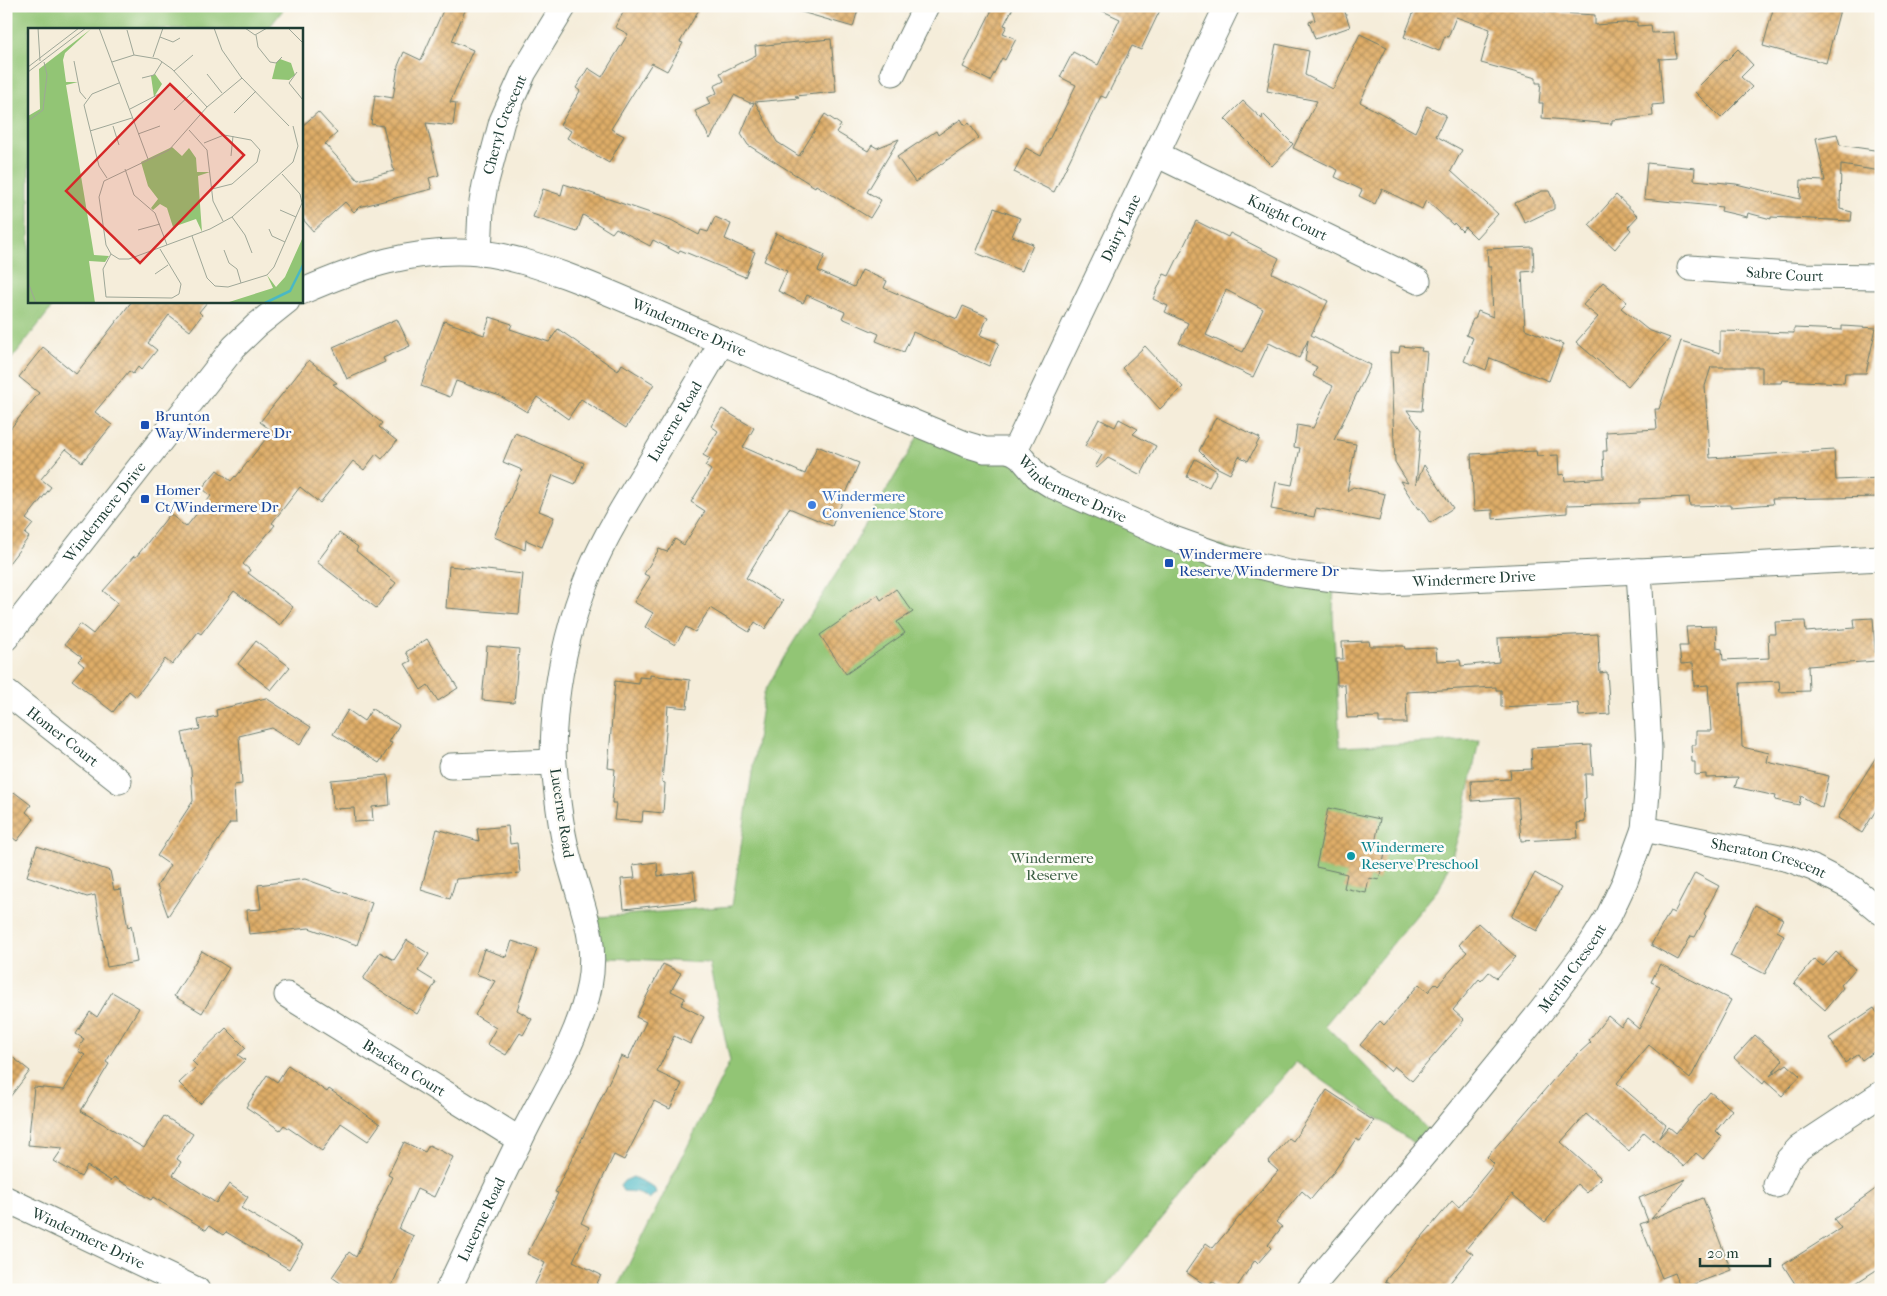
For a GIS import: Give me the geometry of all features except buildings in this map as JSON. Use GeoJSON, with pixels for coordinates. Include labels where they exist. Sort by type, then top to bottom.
{"type":"FeatureCollection","features":[{"type":"Feature","properties":{"kind":"street","name":"Cheryl Crescent"},"geometry":{"type":"LineString","coordinates":[[480,253],[481,208],[490,161],[502,122],[524,72],[564,6]]}},
{"type":"Feature","properties":{"kind":"street"},"geometry":{"type":"LineString","coordinates":[[893,74],[926,6]]}},
{"type":"Feature","properties":{"kind":"street","name":"Dairy Lane"},"geometry":{"type":"LineString","coordinates":[[1014,452],[1227,6]]}},
{"type":"Feature","properties":{"kind":"street","name":"Knight Court"},"geometry":{"type":"LineString","coordinates":[[1156,154],[1418,281]]}},
{"type":"Feature","properties":{"kind":"street","name":"Windermere Drive"},"geometry":{"type":"LineString","coordinates":[[302,292],[343,274],[392,259],[421,254],[480,253],[530,263],[577,280],[970,446],[985,450],[1014,452],[1045,482],[1124,518],[1215,554],[1254,566],[1288,573],[1385,583],[1881,558]]}},
{"type":"Feature","properties":{"kind":"street","name":"Sabre Court"},"geometry":{"type":"LineString","coordinates":[[1690,268],[1804,276],[1881,277]]}},
{"type":"Feature","properties":{"kind":"street","name":"Windermere Drive"},"geometry":{"type":"LineString","coordinates":[[6,638],[234,348],[262,320],[286,302]]}},
{"type":"Feature","properties":{"kind":"street","name":"Lucerne Road"},"geometry":{"type":"LineString","coordinates":[[448,1290],[579,1022],[590,978],[591,940],[588,918],[570,866],[559,810],[553,762],[555,717],[565,651],[572,622],[589,573],[615,521],[722,342]]}},
{"type":"Feature","properties":{"kind":"street","name":"Merlin Crescent"},"geometry":{"type":"LineString","coordinates":[[1309,1290],[1437,1140],[1572,972],[1609,915],[1625,881],[1644,829],[1648,780],[1649,748],[1639,571]]}},
{"type":"Feature","properties":{"kind":"street","name":"Homer Court"},"geometry":{"type":"LineString","coordinates":[[6,692],[120,780]]}},
{"type":"Feature","properties":{"kind":"street"},"geometry":{"type":"LineString","coordinates":[[451,766],[553,762]]}},
{"type":"Feature","properties":{"kind":"street","name":"Sheraton Crescent"},"geometry":{"type":"LineString","coordinates":[[1644,829],[1790,859],[1852,888],[1881,912]]}},
{"type":"Feature","properties":{"kind":"street","name":"Bracken Court"},"geometry":{"type":"LineString","coordinates":[[287,995],[520,1140]]}},
{"type":"Feature","properties":{"kind":"street"},"geometry":{"type":"LineString","coordinates":[[1776,1185],[1788,1160],[1799,1148],[1881,1094]]}},
{"type":"Feature","properties":{"kind":"street","name":"Windermere Drive"},"geometry":{"type":"LineString","coordinates":[[6,1199],[197,1290]]}},
{"type":"Feature","properties":{"kind":"green space"},"geometry":{"type":"Polygon","coordinates":[[[6,6],[286,6],[269,28],[28,28],[28,302],[56,302],[6,366],[6,6]]]}},
{"type":"Feature","properties":{"kind":"green space","name":"Windermere Reserve"},"geometry":{"type":"Polygon","coordinates":[[[923,427],[985,450],[1124,518],[1334,579],[1333,614],[1340,747],[1479,740],[1454,852],[1440,887],[1325,1025],[1437,1139],[1427,1152],[1296,1062],[1216,1153],[1103,1290],[616,1290],[730,1061],[709,963],[591,957],[587,918],[732,906],[764,693],[923,427]]]}},
{"type":"Feature","properties":{"kind":"water"},"geometry":{"type":"Polygon","coordinates":[[[633,1177],[654,1187],[656,1193],[649,1199],[636,1192],[623,1191],[620,1186],[624,1181],[633,1177]]]}},
{"type":"Feature","properties":{"kind":"place","name":"Brunton Way/Windermere Dr"},"geometry":{"type":"Point","coordinates":[145,425]}},
{"type":"Feature","properties":{"kind":"place","name":"Homer Ct/Windermere Dr"},"geometry":{"type":"Point","coordinates":[145,499]}},
{"type":"Feature","properties":{"kind":"place","name":"Windermere Convenience Store"},"geometry":{"type":"Point","coordinates":[812,505]}},
{"type":"Feature","properties":{"kind":"place","name":"Windermere Reserve/Windermere Dr"},"geometry":{"type":"Point","coordinates":[1169,563]}},
{"type":"Feature","properties":{"kind":"place","name":"Windermere Reserve Preschool"},"geometry":{"type":"Point","coordinates":[1351,856]}}]}
